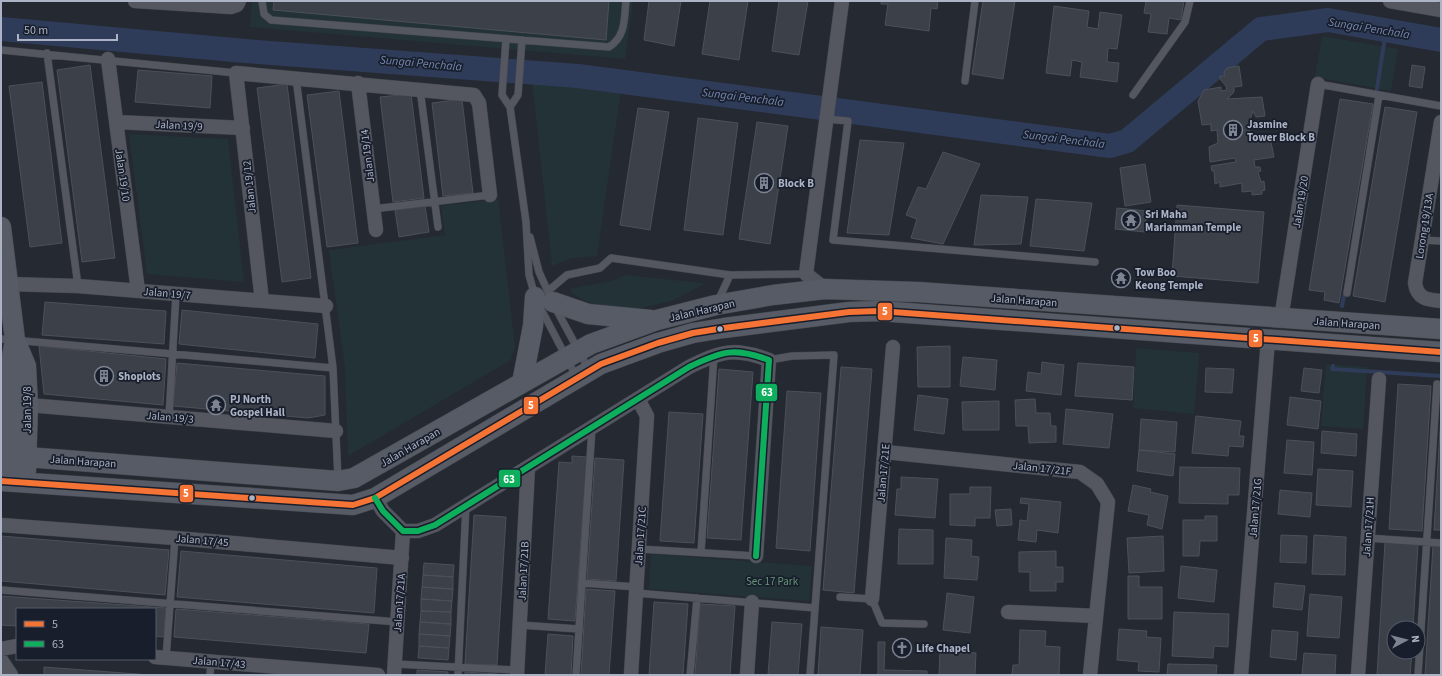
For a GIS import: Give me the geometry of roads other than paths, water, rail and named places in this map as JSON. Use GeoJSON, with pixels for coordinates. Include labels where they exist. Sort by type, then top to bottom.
{"type":"FeatureCollection","features":[{"type":"Feature","properties":{"kind":"main road","name":"Jalan 19/8"},"geometry":{"type":"LineString","coordinates":[[1,227],[8,284],[8,339],[13,404],[12,482]]}},
{"type":"Feature","properties":{"kind":"main road","name":"Jalan Harapan"},"geometry":{"type":"LineString","coordinates":[[12,456],[338,481],[354,478],[591,344],[658,320],[716,305],[773,295],[825,289],[918,292],[1282,319],[1441,329]]}},
{"type":"Feature","properties":{"kind":"main road"},"geometry":{"type":"LineString","coordinates":[[522,383],[533,326],[545,297],[588,314],[658,320]]}},
{"type":"Feature","properties":{"kind":"main road","name":"Jalan Harapan"},"geometry":{"type":"LineString","coordinates":[[12,482],[353,505],[375,498],[601,364],[693,333],[849,312],[879,312],[1441,352]]}},
{"type":"Feature","properties":{"kind":"street"},"geometry":{"type":"LineString","coordinates":[[135,1],[231,7],[238,3]]}},
{"type":"Feature","properties":{"kind":"street"},"geometry":{"type":"LineString","coordinates":[[825,289],[806,274],[842,1]]}},
{"type":"Feature","properties":{"kind":"street"},"geometry":{"type":"LineString","coordinates":[[1392,1],[1441,10]]}},
{"type":"Feature","properties":{"kind":"street","name":"Jalan 19/10"},"geometry":{"type":"LineString","coordinates":[[108,59],[138,291]]}},
{"type":"Feature","properties":{"kind":"street"},"geometry":{"type":"LineString","coordinates":[[236,73],[358,83],[474,95],[479,103],[490,195]]}},
{"type":"Feature","properties":{"kind":"street","name":"Jalan 19/12"},"geometry":{"type":"LineString","coordinates":[[236,73],[262,301]]}},
{"type":"Feature","properties":{"kind":"street","name":"Jalan 19/14"},"geometry":{"type":"LineString","coordinates":[[358,83],[376,230]]}},
{"type":"Feature","properties":{"kind":"street","name":"Jalan 19/20"},"geometry":{"type":"LineString","coordinates":[[1282,319],[1318,84]]}},
{"type":"Feature","properties":{"kind":"street","name":"Jalan 19/9"},"geometry":{"type":"LineString","coordinates":[[116,122],[243,128]]}},
{"type":"Feature","properties":{"kind":"street","name":"Lorong 19/13A"},"geometry":{"type":"LineString","coordinates":[[1441,122],[1437,178],[1422,240],[1415,283],[1416,289],[1422,298],[1441,301]]}},
{"type":"Feature","properties":{"kind":"street","name":"Jalan 19/7"},"geometry":{"type":"LineString","coordinates":[[8,284],[78,286],[326,306]]}},
{"type":"Feature","properties":{"kind":"street","name":"Jalan 17/21G"},"geometry":{"type":"LineString","coordinates":[[1242,675],[1268,340]]}},
{"type":"Feature","properties":{"kind":"street","name":"Jalan 17/21E"},"geometry":{"type":"LineString","coordinates":[[872,598],[894,347]]}},
{"type":"Feature","properties":{"kind":"street"},"geometry":{"type":"LineString","coordinates":[[375,498],[383,511],[403,531],[418,531],[435,525],[689,367],[714,354],[743,352],[769,360],[756,556]]}},
{"type":"Feature","properties":{"kind":"street","name":"Jalan 17/21H"},"geometry":{"type":"LineString","coordinates":[[1358,675],[1379,379]]}},
{"type":"Feature","properties":{"kind":"street","name":"Jalan 17/21C"},"geometry":{"type":"LineString","coordinates":[[630,675],[637,590],[647,416],[638,399]]}},
{"type":"Feature","properties":{"kind":"street","name":"Jalan 19/3"},"geometry":{"type":"LineString","coordinates":[[13,404],[336,431]]}},
{"type":"Feature","properties":{"kind":"street","name":"Jalan 17/21F"},"geometry":{"type":"LineString","coordinates":[[884,452],[1080,472],[1097,484],[1108,502],[1090,675]]}},
{"type":"Feature","properties":{"kind":"street","name":"Jalan 17/21B"},"geometry":{"type":"LineString","coordinates":[[517,673],[528,467]]}},
{"type":"Feature","properties":{"kind":"street","name":"Jalan 17/45"},"geometry":{"type":"LineString","coordinates":[[1,525],[175,538],[402,558]]}},
{"type":"Feature","properties":{"kind":"street","name":"Jalan 17/21A"},"geometry":{"type":"LineString","coordinates":[[395,670],[403,531]]}},
{"type":"Feature","properties":{"kind":"street"},"geometry":{"type":"LineString","coordinates":[[747,675],[752,602]]}},
{"type":"Feature","properties":{"kind":"street"},"geometry":{"type":"LineString","coordinates":[[1008,612],[1096,616]]}},
{"type":"Feature","properties":{"kind":"street"},"geometry":{"type":"LineString","coordinates":[[1,649],[16,646]]}},
{"type":"Feature","properties":{"kind":"street","name":"Jalan 17/43"},"geometry":{"type":"LineString","coordinates":[[161,657],[211,668],[378,675]]}},
{"type":"Feature","properties":{"kind":"street"},"geometry":{"type":"LineString","coordinates":[[1,660],[11,675]]}},
{"type":"Feature","properties":{"kind":"lane"},"geometry":{"type":"LineString","coordinates":[[262,1],[264,14],[271,20],[521,44],[609,47],[618,41],[622,31],[626,1]]}},
{"type":"Feature","properties":{"kind":"lane"},"geometry":{"type":"LineString","coordinates":[[965,81],[975,1]]}},
{"type":"Feature","properties":{"kind":"lane"},"geometry":{"type":"LineString","coordinates":[[1133,95],[1185,22],[1190,1]]}},
{"type":"Feature","properties":{"kind":"lane"},"geometry":{"type":"LineString","coordinates":[[506,42],[502,95],[510,107],[526,222],[529,275],[545,297],[583,375]]}},
{"type":"Feature","properties":{"kind":"lane"},"geometry":{"type":"LineString","coordinates":[[510,107],[518,95],[521,44]]}},
{"type":"Feature","properties":{"kind":"lane"},"geometry":{"type":"LineString","coordinates":[[1,50],[108,59],[236,73]]}},
{"type":"Feature","properties":{"kind":"lane"},"geometry":{"type":"LineString","coordinates":[[46,53],[78,286]]}},
{"type":"Feature","properties":{"kind":"lane"},"geometry":{"type":"LineString","coordinates":[[296,78],[333,368],[338,481]]}},
{"type":"Feature","properties":{"kind":"lane"},"geometry":{"type":"LineString","coordinates":[[1318,84],[1441,106]]}},
{"type":"Feature","properties":{"kind":"lane"},"geometry":{"type":"LineString","coordinates":[[420,89],[438,227]]}},
{"type":"Feature","properties":{"kind":"lane"},"geometry":{"type":"LineString","coordinates":[[1348,293],[1379,95]]}},
{"type":"Feature","properties":{"kind":"lane"},"geometry":{"type":"LineString","coordinates":[[826,119],[848,121],[833,240],[1095,262]]}},
{"type":"Feature","properties":{"kind":"lane"},"geometry":{"type":"LineString","coordinates":[[373,209],[490,195]]}},
{"type":"Feature","properties":{"kind":"lane"},"geometry":{"type":"LineString","coordinates":[[526,222],[545,297],[583,375]]}},
{"type":"Feature","properties":{"kind":"lane"},"geometry":{"type":"LineString","coordinates":[[1422,240],[1441,241]]}},
{"type":"Feature","properties":{"kind":"lane"},"geometry":{"type":"LineString","coordinates":[[545,297],[567,275],[600,268],[611,258],[730,275],[806,274]]}},
{"type":"Feature","properties":{"kind":"lane"},"geometry":{"type":"LineString","coordinates":[[716,305],[730,275]]}},
{"type":"Feature","properties":{"kind":"lane"},"geometry":{"type":"LineString","coordinates":[[169,417],[176,294]]}},
{"type":"Feature","properties":{"kind":"lane"},"geometry":{"type":"LineString","coordinates":[[8,339],[333,368]]}},
{"type":"Feature","properties":{"kind":"lane"},"geometry":{"type":"LineString","coordinates":[[701,552],[714,354]]}},
{"type":"Feature","properties":{"kind":"lane"},"geometry":{"type":"LineString","coordinates":[[769,360],[792,356],[834,355],[810,675]]}},
{"type":"Feature","properties":{"kind":"lane"},"geometry":{"type":"LineString","coordinates":[[1418,675],[1437,384]]}},
{"type":"Feature","properties":{"kind":"lane"},"geometry":{"type":"LineString","coordinates":[[576,675],[592,428]]}},
{"type":"Feature","properties":{"kind":"lane"},"geometry":{"type":"LineString","coordinates":[[458,671],[466,505]]}},
{"type":"Feature","properties":{"kind":"lane"},"geometry":{"type":"LineString","coordinates":[[161,657],[170,604],[175,538]]}},
{"type":"Feature","properties":{"kind":"lane"},"geometry":{"type":"LineString","coordinates":[[1367,538],[1441,543]]}},
{"type":"Feature","properties":{"kind":"lane"},"geometry":{"type":"LineString","coordinates":[[639,549],[756,556]]}},
{"type":"Feature","properties":{"kind":"lane"},"geometry":{"type":"LineString","coordinates":[[582,583],[697,598],[815,608]]}},
{"type":"Feature","properties":{"kind":"lane"},"geometry":{"type":"LineString","coordinates":[[1,590],[398,622]]}},
{"type":"Feature","properties":{"kind":"lane"},"geometry":{"type":"LineString","coordinates":[[840,597],[872,598],[882,623],[924,624]]}},
{"type":"Feature","properties":{"kind":"lane"},"geometry":{"type":"LineString","coordinates":[[690,675],[697,598]]}},
{"type":"Feature","properties":{"kind":"lane"},"geometry":{"type":"LineString","coordinates":[[520,625],[579,629]]}},
{"type":"Feature","properties":{"kind":"lane"},"geometry":{"type":"LineString","coordinates":[[395,670],[517,673]]}},
{"type":"Feature","properties":{"kind":"waterway","name":"Sungai Penchala"},"geometry":{"type":"LineString","coordinates":[[1,29],[245,51],[578,76],[1110,146],[1127,141],[1261,29],[1328,20],[1441,40]]}},
{"type":"Feature","properties":{"kind":"waterway"},"geometry":{"type":"LineString","coordinates":[[1377,89],[1386,30]]}},
{"type":"Feature","properties":{"kind":"waterway"},"geometry":{"type":"LineString","coordinates":[[1342,306],[1345,291]]}},
{"type":"Feature","properties":{"kind":"waterway"},"geometry":{"type":"LineString","coordinates":[[1333,366],[1332,369],[1441,376]]}},
{"type":"Feature","properties":{"kind":"place","name":"Jasmine Tower Block B"},"geometry":{"type":"Point","coordinates":[1233,130]}},
{"type":"Feature","properties":{"kind":"place","name":"Block B"},"geometry":{"type":"Point","coordinates":[764,183]}},
{"type":"Feature","properties":{"kind":"place","name":"Sri Maha Mariamman Temple"},"geometry":{"type":"Point","coordinates":[1131,220]}},
{"type":"Feature","properties":{"kind":"place","name":"Tow Boo Keong Temple"},"geometry":{"type":"Point","coordinates":[1121,278]}},
{"type":"Feature","properties":{"kind":"place","name":"Shoplots"},"geometry":{"type":"Point","coordinates":[104,376]}},
{"type":"Feature","properties":{"kind":"place","name":"PJ North Gospel Hall"},"geometry":{"type":"Point","coordinates":[216,405]}},
{"type":"Feature","properties":{"kind":"place","name":"Life Chapel"},"geometry":{"type":"Point","coordinates":[902,648]}},
{"type":"Feature","properties":{"kind":"park label","name":"Sec 17 Park"},"geometry":{"type":"Point","coordinates":[772,581]}}]}
